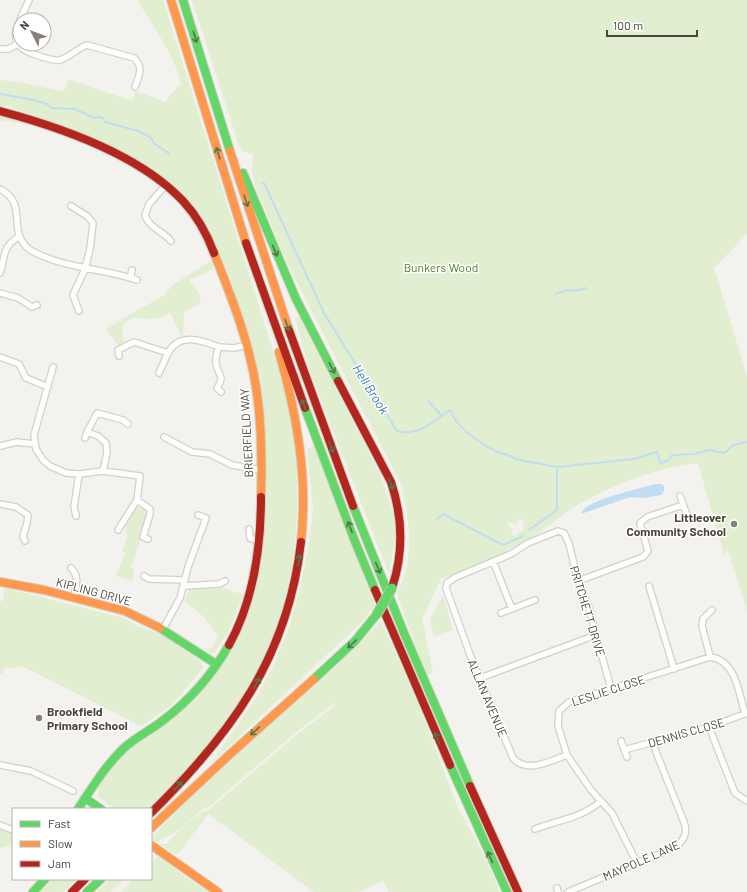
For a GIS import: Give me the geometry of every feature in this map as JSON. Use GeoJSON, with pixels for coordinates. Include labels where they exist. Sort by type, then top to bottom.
{"type":"FeatureCollection","features":[{"type":"Feature","properties":{"kind":"main road"},"geometry":{"type":"LineString","coordinates":[[152,812],[191,773],[214,747],[245,705],[271,655],[292,596],[301,547],[303,523],[302,461],[289,386],[265,297],[172,0]]}},
{"type":"Feature","properties":{"kind":"main road"},"geometry":{"type":"LineString","coordinates":[[183,0],[277,298],[366,540],[447,735],[518,892]]}},
{"type":"Feature","properties":{"kind":"main road","name":"BRIERFIELD WAY"},"geometry":{"type":"LineString","coordinates":[[0,111],[38,121],[84,137],[124,158],[166,185],[183,202],[204,230],[217,259],[247,345],[257,395],[261,470],[260,542],[257,568],[250,596],[229,643],[216,664],[185,701],[116,756],[79,808]]}},
{"type":"Feature","properties":{"kind":"main road"},"geometry":{"type":"LineString","coordinates":[[152,827],[364,632],[377,614],[392,588],[400,561],[402,533],[398,506],[391,482],[296,300],[245,176],[226,137]]}},
{"type":"Feature","properties":{"kind":"main road"},"geometry":{"type":"LineString","coordinates":[[265,297],[357,546],[428,718],[506,892]]}},
{"type":"Feature","properties":{"kind":"main road","name":"KIPLING DRIVE"},"geometry":{"type":"LineString","coordinates":[[0,582],[74,597],[126,611],[163,629],[216,664]]}},
{"type":"Feature","properties":{"kind":"main road"},"geometry":{"type":"LineString","coordinates":[[85,798],[100,808]]}},
{"type":"Feature","properties":{"kind":"main road"},"geometry":{"type":"LineString","coordinates":[[152,846],[218,892]]}},
{"type":"Feature","properties":{"kind":"main road"},"geometry":{"type":"LineString","coordinates":[[33,892],[44,880]]}},
{"type":"Feature","properties":{"kind":"main road"},"geometry":{"type":"LineString","coordinates":[[72,892],[85,880]]}},
{"type":"Feature","properties":{"kind":"main road"},"geometry":{"type":"LineString","coordinates":[[87,892],[100,880]]}},
{"type":"Feature","properties":{"kind":"street"},"geometry":{"type":"LineString","coordinates":[[24,12],[30,0]]}},
{"type":"Feature","properties":{"kind":"street"},"geometry":{"type":"LineString","coordinates":[[27,52],[51,60],[63,59],[87,45],[131,56],[138,62],[140,69],[135,87]]}},
{"type":"Feature","properties":{"kind":"street"},"geometry":{"type":"LineString","coordinates":[[0,49],[8,50],[12,48]]}},
{"type":"Feature","properties":{"kind":"street"},"geometry":{"type":"LineString","coordinates":[[166,185],[149,204],[145,215],[148,222],[171,241]]}},
{"type":"Feature","properties":{"kind":"street"},"geometry":{"type":"LineString","coordinates":[[0,189],[8,193],[16,206],[16,227],[18,237],[25,246],[36,253],[85,269],[137,280]]}},
{"type":"Feature","properties":{"kind":"street"},"geometry":{"type":"LineString","coordinates":[[71,206],[87,216],[93,223],[90,249],[85,269],[73,295],[79,311]]}},
{"type":"Feature","properties":{"kind":"street"},"geometry":{"type":"LineString","coordinates":[[0,273],[4,250],[8,244],[18,237]]}},
{"type":"Feature","properties":{"kind":"street"},"geometry":{"type":"LineString","coordinates":[[130,278],[132,270]]}},
{"type":"Feature","properties":{"kind":"street"},"geometry":{"type":"LineString","coordinates":[[0,293],[18,298],[32,307],[37,305]]}},
{"type":"Feature","properties":{"kind":"street"},"geometry":{"type":"LineString","coordinates":[[160,373],[168,353],[174,345],[188,339],[196,339],[219,346],[234,348],[247,345]]}},
{"type":"Feature","properties":{"kind":"street"},"geometry":{"type":"LineString","coordinates":[[119,356],[118,350],[134,342],[168,353]]}},
{"type":"Feature","properties":{"kind":"street"},"geometry":{"type":"LineString","coordinates":[[219,346],[216,362],[222,378],[217,388],[221,392]]}},
{"type":"Feature","properties":{"kind":"street"},"geometry":{"type":"LineString","coordinates":[[0,357],[19,364],[24,376],[28,380],[48,386]]}},
{"type":"Feature","properties":{"kind":"street"},"geometry":{"type":"LineString","coordinates":[[53,367],[54,375],[48,386],[38,417],[34,444],[39,454],[50,466],[66,473],[79,474],[103,471],[140,476],[137,500],[118,530]]}},
{"type":"Feature","properties":{"kind":"street"},"geometry":{"type":"LineString","coordinates":[[103,471],[107,452],[106,443],[98,436],[86,435],[97,413],[123,420],[128,424]]}},
{"type":"Feature","properties":{"kind":"street"},"geometry":{"type":"LineString","coordinates":[[164,437],[192,452],[210,454],[232,465],[261,470]]}},
{"type":"Feature","properties":{"kind":"street"},"geometry":{"type":"LineString","coordinates":[[0,446],[17,442],[34,444]]}},
{"type":"Feature","properties":{"kind":"street"},"geometry":{"type":"LineString","coordinates":[[76,516],[74,507],[79,474]]}},
{"type":"Feature","properties":{"kind":"street"},"geometry":{"type":"LineString","coordinates":[[680,496],[688,518]]}},
{"type":"Feature","properties":{"kind":"street"},"geometry":{"type":"LineString","coordinates":[[137,500],[150,509],[150,514],[143,537],[148,539]]}},
{"type":"Feature","properties":{"kind":"street"},"geometry":{"type":"LineString","coordinates":[[0,504],[16,507],[28,515],[28,522],[23,536],[25,541]]}},
{"type":"Feature","properties":{"kind":"street"},"geometry":{"type":"LineString","coordinates":[[578,581],[643,557],[648,551],[640,523],[647,517],[683,505]]}},
{"type":"Feature","properties":{"kind":"street"},"geometry":{"type":"LineString","coordinates":[[163,629],[176,607],[206,518],[198,515]]}},
{"type":"Feature","properties":{"kind":"street"},"geometry":{"type":"LineString","coordinates":[[249,529],[250,538],[260,542]]}},
{"type":"Feature","properties":{"kind":"street","name":"PRITCHETT DRIVE"},"geometry":{"type":"LineString","coordinates":[[493,561],[558,531],[564,533],[569,544],[578,581],[596,635],[611,689]]}},
{"type":"Feature","properties":{"kind":"street"},"geometry":{"type":"LineString","coordinates":[[493,561],[512,609]]}},
{"type":"Feature","properties":{"kind":"street","name":"ALLAN AVENUE"},"geometry":{"type":"LineString","coordinates":[[493,561],[456,577],[447,583],[446,588],[480,678],[513,758],[518,763],[530,767],[567,755]]}},
{"type":"Feature","properties":{"kind":"street"},"geometry":{"type":"LineString","coordinates":[[71,568],[75,571],[78,579],[74,597]]}},
{"type":"Feature","properties":{"kind":"street"},"geometry":{"type":"LineString","coordinates":[[144,576],[149,579],[185,580]]}},
{"type":"Feature","properties":{"kind":"street"},"geometry":{"type":"LineString","coordinates":[[184,586],[218,584],[225,581]]}},
{"type":"Feature","properties":{"kind":"street"},"geometry":{"type":"LineString","coordinates":[[649,586],[674,669]]}},
{"type":"Feature","properties":{"kind":"street"},"geometry":{"type":"LineString","coordinates":[[645,597],[651,595]]}},
{"type":"Feature","properties":{"kind":"street"},"geometry":{"type":"LineString","coordinates":[[501,613],[535,600]]}},
{"type":"Feature","properties":{"kind":"street"},"geometry":{"type":"LineString","coordinates":[[712,610],[703,619],[702,626],[710,657],[724,662],[730,668],[746,713]]}},
{"type":"Feature","properties":{"kind":"street"},"geometry":{"type":"LineString","coordinates":[[480,678],[596,635]]}},
{"type":"Feature","properties":{"kind":"street","name":"LESLIE CLOSE"},"geometry":{"type":"LineString","coordinates":[[636,861],[632,856],[616,820],[575,769],[567,755],[558,726],[559,711],[569,702],[710,657]]}},
{"type":"Feature","properties":{"kind":"street","name":"DENNIS CLOSE"},"geometry":{"type":"LineString","coordinates":[[624,750],[709,727],[746,713]]}},
{"type":"Feature","properties":{"kind":"street"},"geometry":{"type":"LineString","coordinates":[[709,727],[735,793],[747,801]]}},
{"type":"Feature","properties":{"kind":"street"},"geometry":{"type":"LineString","coordinates":[[621,741],[626,757]]}},
{"type":"Feature","properties":{"kind":"street","name":"MAYPOLE LANE"},"geometry":{"type":"LineString","coordinates":[[568,892],[630,866],[636,861],[642,861],[680,845],[686,835],[687,829],[652,742]]}},
{"type":"Feature","properties":{"kind":"street"},"geometry":{"type":"LineString","coordinates":[[0,765],[31,771],[72,791]]}},
{"type":"Feature","properties":{"kind":"street"},"geometry":{"type":"LineString","coordinates":[[535,829],[582,814],[591,810],[601,801]]}},
{"type":"Feature","properties":{"kind":"street"},"geometry":{"type":"LineString","coordinates":[[0,825],[12,830]]}},
{"type":"Feature","properties":{"kind":"street"},"geometry":{"type":"LineString","coordinates":[[542,827],[544,833]]}},
{"type":"Feature","properties":{"kind":"green space"},"geometry":{"type":"Polygon","coordinates":[[[137,0],[163,0],[284,386],[292,428],[296,471],[297,512],[294,554],[286,594],[274,634],[257,673],[235,710],[205,749],[151,808],[114,808],[98,797],[99,788],[96,787],[128,749],[161,725],[236,639],[252,601],[261,566],[264,545],[266,506],[263,396],[251,342],[242,315],[217,247],[198,214],[103,144],[78,132],[7,106],[0,106],[0,80],[25,83],[64,92],[68,79],[132,101],[136,91],[165,102],[178,86],[181,87],[175,66],[164,42],[137,0]]]}},
{"type":"Feature","properties":{"kind":"green space","name":"Bunkers Wood"},"geometry":{"type":"Polygon","coordinates":[[[192,0],[747,0],[747,234],[714,268],[747,376],[747,610],[728,551],[724,555],[698,463],[668,468],[610,488],[577,505],[540,532],[505,552],[441,579],[422,619],[433,672],[427,676],[397,593],[407,566],[409,553],[408,526],[401,484],[287,263],[255,185],[252,172],[253,155],[243,151],[239,146],[192,0]],[[520,519],[515,525],[506,521],[509,527],[513,529],[511,535],[514,536],[523,530],[524,522],[520,519]]]}},
{"type":"Feature","properties":{"kind":"green space"},"geometry":{"type":"Polygon","coordinates":[[[0,115],[36,124],[36,125],[0,120],[0,115]]]}},
{"type":"Feature","properties":{"kind":"green space"},"geometry":{"type":"Polygon","coordinates":[[[211,261],[214,269],[189,280],[201,297],[199,304],[184,312],[183,335],[181,336],[171,314],[169,313],[150,319],[133,318],[127,321],[122,329],[124,345],[119,346],[106,330],[120,320],[163,296],[174,284],[211,261]]]}},
{"type":"Feature","properties":{"kind":"green space"},"geometry":{"type":"Polygon","coordinates":[[[299,317],[381,476],[393,514],[396,531],[389,574],[311,375],[295,318],[299,317]]]}},
{"type":"Feature","properties":{"kind":"green space"},"geometry":{"type":"Polygon","coordinates":[[[314,445],[375,606],[363,621],[211,763],[258,695],[275,662],[290,625],[301,584],[310,538],[313,508],[307,450],[314,445]]]}},
{"type":"Feature","properties":{"kind":"green space"},"geometry":{"type":"Polygon","coordinates":[[[138,507],[146,509],[148,515],[131,568],[134,570],[132,581],[116,576],[125,553],[122,552],[127,537],[126,525],[135,509],[138,507]]]}},
{"type":"Feature","properties":{"kind":"green space"},"geometry":{"type":"Polygon","coordinates":[[[201,587],[223,587],[234,592],[244,594],[227,634],[214,654],[210,653],[206,649],[213,647],[218,636],[204,617],[184,600],[189,590],[201,587]]]}},
{"type":"Feature","properties":{"kind":"green space"},"geometry":{"type":"Polygon","coordinates":[[[5,588],[124,618],[137,626],[161,634],[200,661],[204,667],[172,705],[141,726],[24,667],[4,668],[4,672],[0,675],[0,602],[3,600],[5,588]]]}},
{"type":"Feature","properties":{"kind":"green space"},"geometry":{"type":"Polygon","coordinates":[[[443,595],[453,630],[434,637],[430,619],[443,595]]]}},
{"type":"Feature","properties":{"kind":"green space"},"geometry":{"type":"Polygon","coordinates":[[[381,621],[416,698],[458,808],[486,859],[500,892],[389,892],[383,881],[359,892],[314,892],[208,814],[177,855],[159,844],[167,844],[192,819],[207,811],[304,729],[336,705],[334,703],[300,729],[207,808],[204,808],[176,832],[157,842],[152,839],[175,813],[213,776],[334,668],[381,621]]]}},
{"type":"Feature","properties":{"kind":"green space"},"geometry":{"type":"Polygon","coordinates":[[[0,829],[12,833],[12,844],[0,848],[0,829]]]}},
{"type":"Feature","properties":{"kind":"green space"},"geometry":{"type":"Polygon","coordinates":[[[158,856],[191,881],[209,892],[121,892],[133,880],[152,880],[152,862],[158,856]]]}},
{"type":"Feature","properties":{"kind":"green space"},"geometry":{"type":"Polygon","coordinates":[[[51,880],[76,880],[63,892],[39,892],[51,880]]]}},
{"type":"Feature","properties":{"kind":"green space"},"geometry":{"type":"Polygon","coordinates":[[[109,880],[124,880],[110,892],[97,892],[109,880]]]}},
{"type":"Feature","properties":{"kind":"water"},"geometry":{"type":"Polygon","coordinates":[[[655,484],[661,484],[664,486],[664,491],[661,495],[644,498],[630,497],[581,514],[584,509],[592,504],[655,484]]]}},
{"type":"Feature","properties":{"kind":"waterway"},"geometry":{"type":"LineString","coordinates":[[0,94],[34,100],[47,104],[52,108],[75,109],[94,118],[102,117],[105,122],[138,131],[150,137],[155,144],[170,154]]}},
{"type":"Feature","properties":{"kind":"waterway","name":"Hell Brook"},"geometry":{"type":"LineString","coordinates":[[262,183],[264,183],[324,313],[397,431],[412,432],[419,430],[450,410],[453,417],[470,435],[491,449],[511,456],[515,459],[557,467],[557,510],[529,530]]}},
{"type":"Feature","properties":{"kind":"waterway"},"geometry":{"type":"LineString","coordinates":[[556,294],[564,291],[586,288]]}},
{"type":"Feature","properties":{"kind":"waterway"},"geometry":{"type":"LineString","coordinates":[[428,401],[442,416]]}},
{"type":"Feature","properties":{"kind":"waterway","name":"Hell Brook"},"geometry":{"type":"LineString","coordinates":[[557,467],[634,459],[657,452],[660,463],[668,461],[672,455],[694,454],[709,450],[725,453],[733,445],[747,442]]}},
{"type":"Feature","properties":{"kind":"waterway"},"geometry":{"type":"LineString","coordinates":[[437,519],[443,514],[503,545],[523,536]]}},
{"type":"Feature","properties":{"kind":"traffic: fast"},"geometry":{"type":"LineString","coordinates":[[183,0],[230,151]]}},
{"type":"Feature","properties":{"kind":"traffic: fast"},"geometry":{"type":"LineString","coordinates":[[243,173],[296,299],[338,381]]}},
{"type":"Feature","properties":{"kind":"traffic: fast"},"geometry":{"type":"LineString","coordinates":[[305,408],[354,539],[375,590]]}},
{"type":"Feature","properties":{"kind":"traffic: fast"},"geometry":{"type":"LineString","coordinates":[[353,506],[404,633],[470,786]]}},
{"type":"Feature","properties":{"kind":"traffic: fast"},"geometry":{"type":"LineString","coordinates":[[377,614],[392,588]]}},
{"type":"Feature","properties":{"kind":"traffic: fast"},"geometry":{"type":"LineString","coordinates":[[314,679],[355,641],[377,614]]}},
{"type":"Feature","properties":{"kind":"traffic: fast"},"geometry":{"type":"LineString","coordinates":[[160,628],[216,664]]}},
{"type":"Feature","properties":{"kind":"traffic: fast"},"geometry":{"type":"LineString","coordinates":[[79,808],[99,777],[117,755],[124,748],[181,705],[199,687],[215,667],[229,645]]}},
{"type":"Feature","properties":{"kind":"traffic: fast"},"geometry":{"type":"LineString","coordinates":[[450,765],[507,892]]}},
{"type":"Feature","properties":{"kind":"traffic: fast"},"geometry":{"type":"LineString","coordinates":[[85,798],[100,808]]}},
{"type":"Feature","properties":{"kind":"traffic: fast"},"geometry":{"type":"LineString","coordinates":[[33,892],[44,880]]}},
{"type":"Feature","properties":{"kind":"traffic: fast"},"geometry":{"type":"LineString","coordinates":[[87,892],[100,880]]}},
{"type":"Feature","properties":{"kind":"traffic: slow"},"geometry":{"type":"LineString","coordinates":[[171,0],[246,243]]}},
{"type":"Feature","properties":{"kind":"traffic: slow"},"geometry":{"type":"LineString","coordinates":[[230,151],[289,330]]}},
{"type":"Feature","properties":{"kind":"traffic: slow"},"geometry":{"type":"LineString","coordinates":[[214,253],[239,319],[253,370],[258,401],[260,428],[261,497]]}},
{"type":"Feature","properties":{"kind":"traffic: slow"},"geometry":{"type":"LineString","coordinates":[[279,352],[296,422],[302,469],[303,517],[301,542]]}},
{"type":"Feature","properties":{"kind":"traffic: slow"},"geometry":{"type":"LineString","coordinates":[[0,582],[44,590],[125,611],[160,628]]}},
{"type":"Feature","properties":{"kind":"traffic: slow"},"geometry":{"type":"LineString","coordinates":[[152,827],[229,755],[314,679]]}},
{"type":"Feature","properties":{"kind":"traffic: slow"},"geometry":{"type":"LineString","coordinates":[[152,846],[218,892]]}},
{"type":"Feature","properties":{"kind":"traffic: jam"},"geometry":{"type":"LineString","coordinates":[[0,111],[73,134],[98,145],[145,170],[183,201],[193,213],[214,253]]}},
{"type":"Feature","properties":{"kind":"traffic: jam"},"geometry":{"type":"LineString","coordinates":[[246,243],[305,408]]}},
{"type":"Feature","properties":{"kind":"traffic: jam"},"geometry":{"type":"LineString","coordinates":[[289,330],[353,506]]}},
{"type":"Feature","properties":{"kind":"traffic: jam"},"geometry":{"type":"LineString","coordinates":[[338,381],[391,482],[395,495],[400,522],[400,548],[399,561],[392,588]]}},
{"type":"Feature","properties":{"kind":"traffic: jam"},"geometry":{"type":"LineString","coordinates":[[229,645],[238,628],[250,592],[260,535],[261,497]]}},
{"type":"Feature","properties":{"kind":"traffic: jam"},"geometry":{"type":"LineString","coordinates":[[152,812],[206,754],[230,723],[251,691],[269,657],[283,622],[294,583],[301,542]]}},
{"type":"Feature","properties":{"kind":"traffic: jam"},"geometry":{"type":"LineString","coordinates":[[375,590],[450,765]]}},
{"type":"Feature","properties":{"kind":"traffic: jam"},"geometry":{"type":"LineString","coordinates":[[470,786],[518,892]]}},
{"type":"Feature","properties":{"kind":"traffic: jam"},"geometry":{"type":"LineString","coordinates":[[72,892],[84,880]]}},
{"type":"Feature","properties":{"kind":"place","name":"Littleover Community School"},"geometry":{"type":"Point","coordinates":[734,524]}},
{"type":"Feature","properties":{"kind":"place","name":"Brookfield Primary School"},"geometry":{"type":"Point","coordinates":[39,718]}}]}
